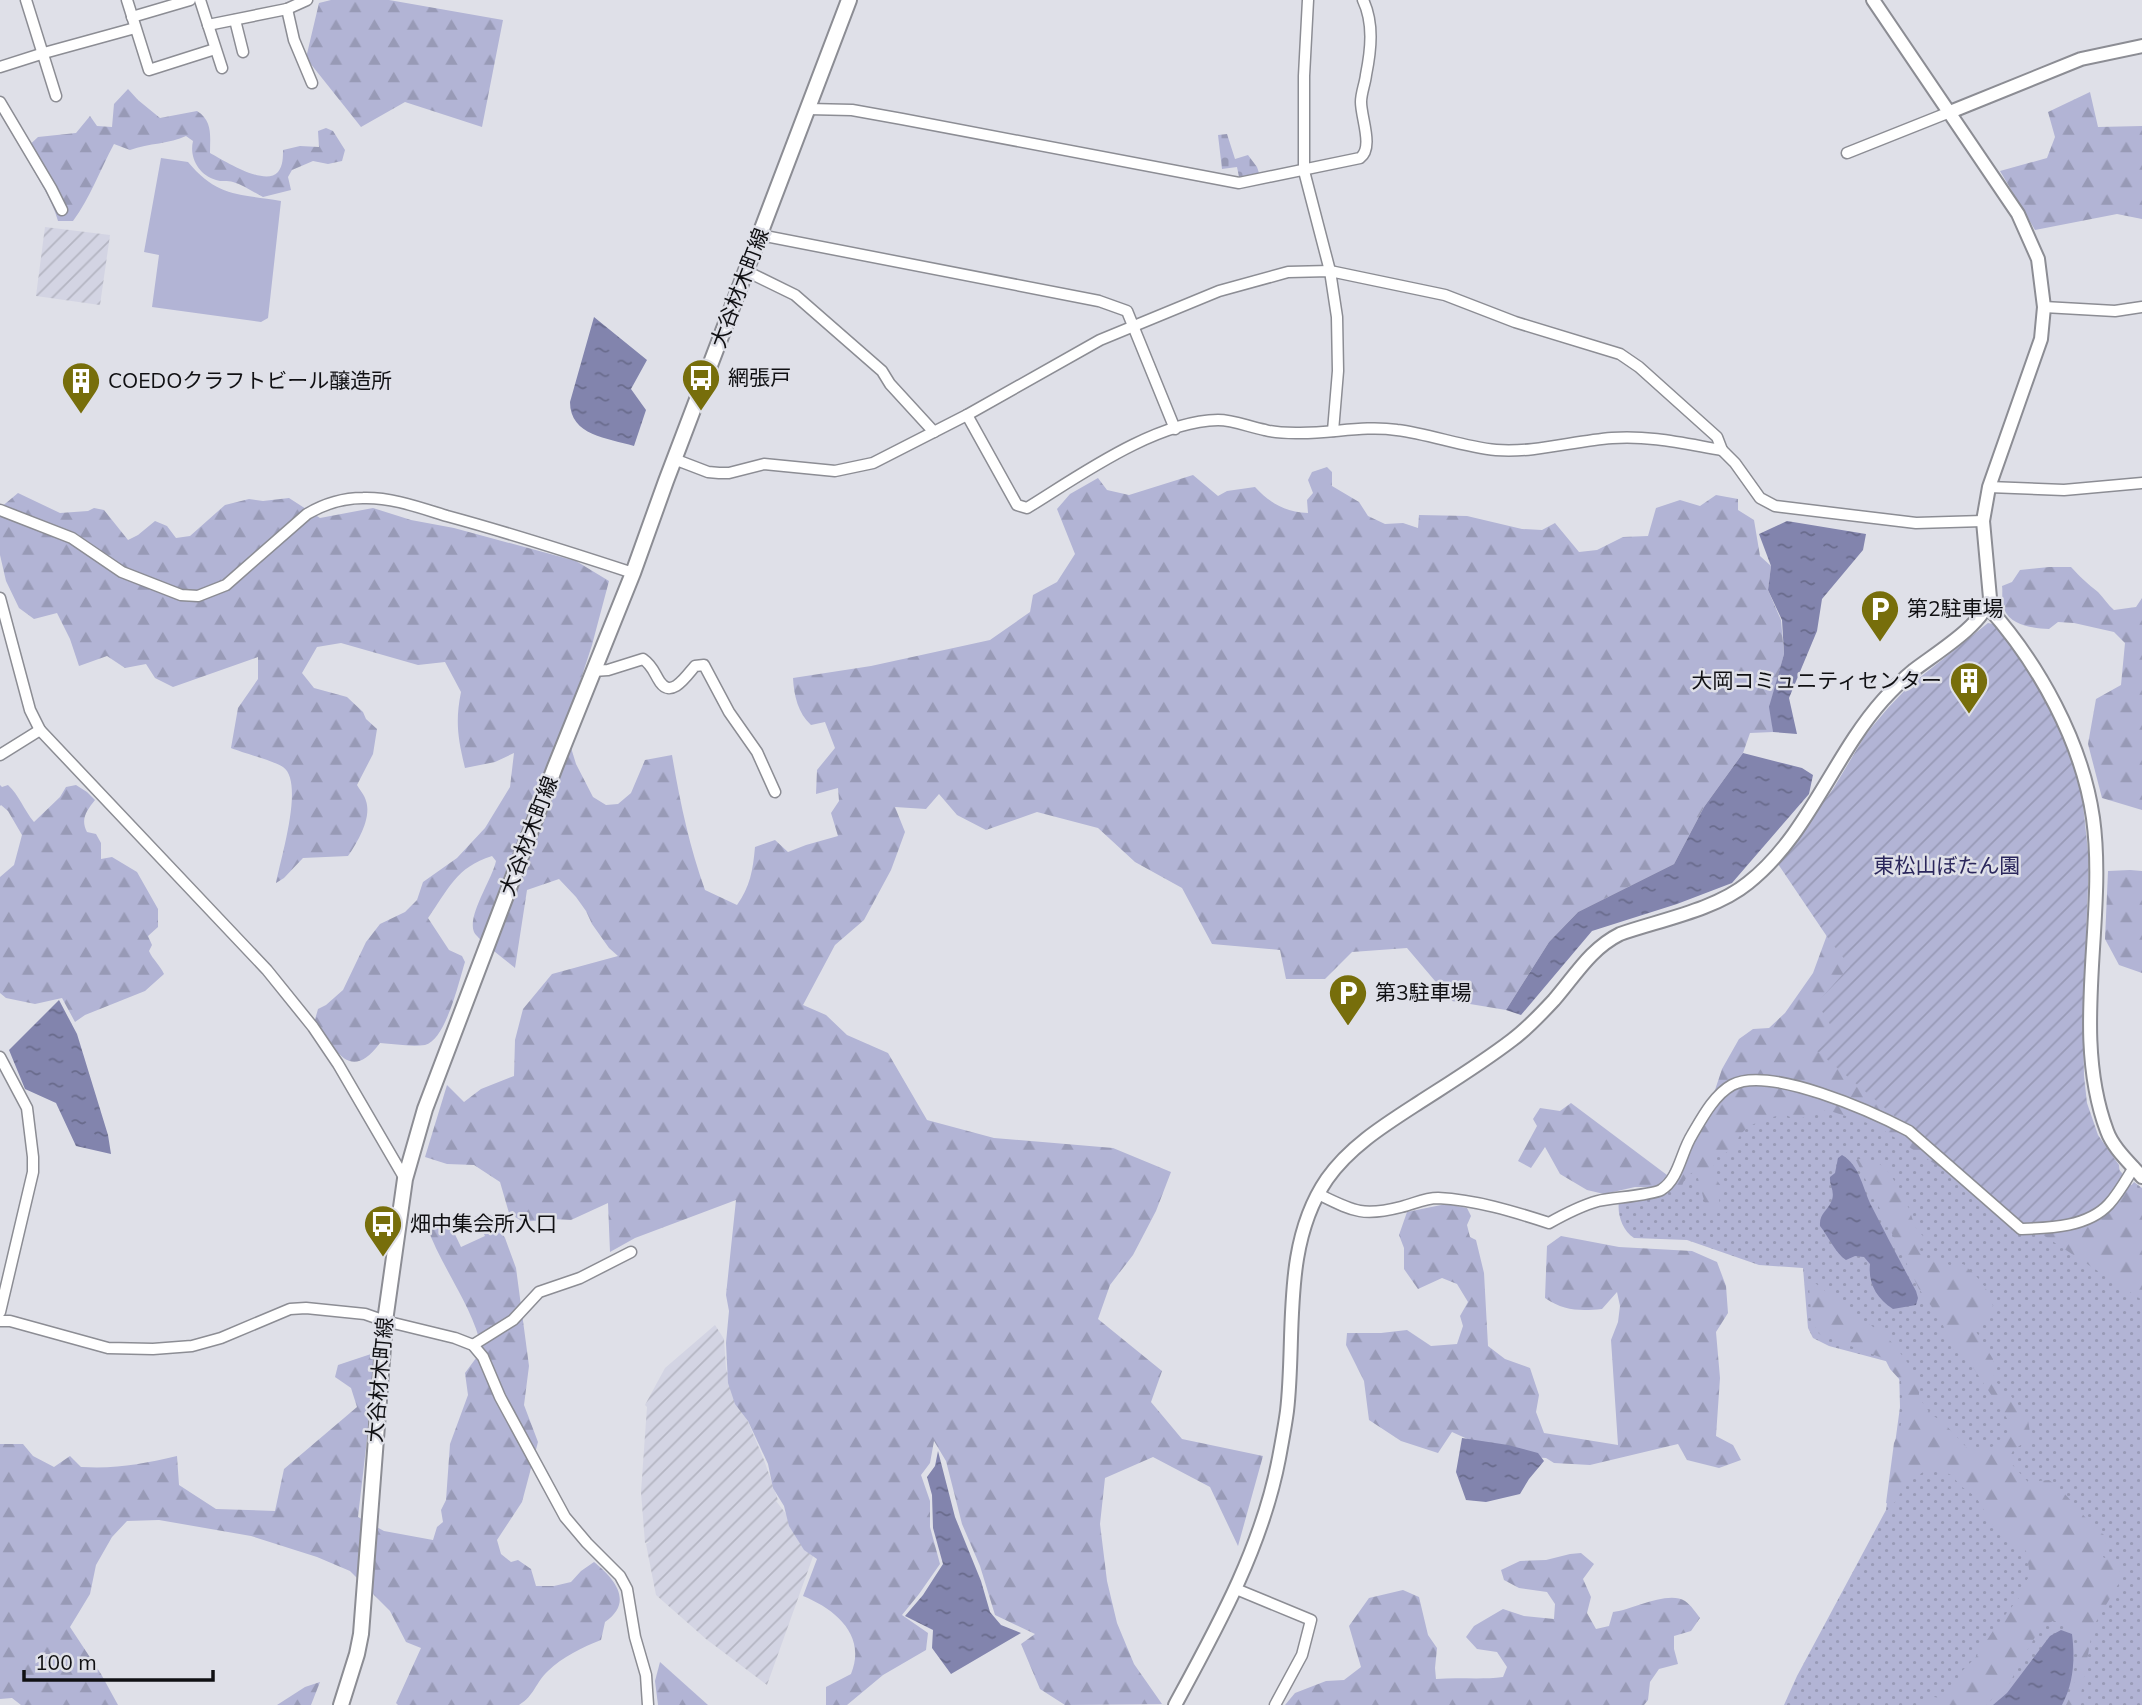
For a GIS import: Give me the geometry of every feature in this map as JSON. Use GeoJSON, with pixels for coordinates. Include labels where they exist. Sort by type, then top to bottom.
{"type":"FeatureCollection","features":[{"type":"Feature","properties":{"kind":"main road","name":"大谷材木町線"},"geometry":{"type":"LineString","coordinates":[[341,1705],[361,1634],[385,1321],[405,1179],[425,1109],[633,573],[674,458],[849,0]]}},
{"type":"Feature","properties":{"kind":"street"},"geometry":{"type":"LineString","coordinates":[[26,0],[57,96]]}},
{"type":"Feature","properties":{"kind":"street"},"geometry":{"type":"LineString","coordinates":[[127,0],[149,70],[215,49]]}},
{"type":"Feature","properties":{"kind":"street"},"geometry":{"type":"LineString","coordinates":[[0,67],[134,23],[190,0]]}},
{"type":"Feature","properties":{"kind":"street"},"geometry":{"type":"LineString","coordinates":[[200,0],[222,68]]}},
{"type":"Feature","properties":{"kind":"street"},"geometry":{"type":"LineString","coordinates":[[208,25],[287,9],[307,0]]}},
{"type":"Feature","properties":{"kind":"street"},"geometry":{"type":"LineString","coordinates":[[1308,0],[1304,76],[1304,171],[1330,271],[1337,317],[1338,371],[1333,431]]}},
{"type":"Feature","properties":{"kind":"street"},"geometry":{"type":"LineString","coordinates":[[808,109],[852,110],[1239,183],[1304,171],[1360,158],[1368,147],[1361,96],[1367,69],[1370,22],[1363,0]]}},
{"type":"Feature","properties":{"kind":"street"},"geometry":{"type":"LineString","coordinates":[[1175,1705],[1236,1589],[1250,1559],[1261,1525],[1279,1458],[1287,1410],[1294,1284],[1301,1241],[1318,1194],[1327,1178],[1371,1134],[1476,1066],[1522,1032],[1554,1000],[1587,957],[1606,940],[1712,905],[1745,886],[1760,873],[1798,827],[1860,729],[1883,699],[1902,680],[1971,625],[1988,607],[1990,598],[1983,521],[1989,487],[2041,339],[2044,307],[2038,259],[2018,214],[1873,0]]}},
{"type":"Feature","properties":{"kind":"street"},"geometry":{"type":"LineString","coordinates":[[287,9],[294,40],[312,83]]}},
{"type":"Feature","properties":{"kind":"street"},"geometry":{"type":"LineString","coordinates":[[235,20],[243,52]]}},
{"type":"Feature","properties":{"kind":"street"},"geometry":{"type":"LineString","coordinates":[[1847,153],[2081,59],[2142,46]]}},
{"type":"Feature","properties":{"kind":"street"},"geometry":{"type":"LineString","coordinates":[[0,102],[62,210]]}},
{"type":"Feature","properties":{"kind":"street"},"geometry":{"type":"LineString","coordinates":[[760,235],[1098,301],[1127,311],[1175,429]]}},
{"type":"Feature","properties":{"kind":"street"},"geometry":{"type":"LineString","coordinates":[[746,271],[795,295],[882,371],[890,384],[933,432]]}},
{"type":"Feature","properties":{"kind":"street"},"geometry":{"type":"LineString","coordinates":[[674,458],[708,472],[719,473],[775,464],[835,471],[873,463],[967,415],[1100,340],[1132,326],[1219,291],[1251,282],[1288,272],[1330,271],[1445,295],[1515,322],[1620,354],[1639,367],[1717,438],[1723,450],[1760,498],[1775,506],[1916,523],[1983,521]]}},
{"type":"Feature","properties":{"kind":"street"},"geometry":{"type":"LineString","coordinates":[[2044,307],[2115,311],[2142,307]]}},
{"type":"Feature","properties":{"kind":"street"},"geometry":{"type":"LineString","coordinates":[[967,415],[1017,505],[1027,509],[1100,463],[1143,441],[1175,429],[1217,420],[1285,433],[1374,428],[1397,430],[1493,450],[1522,450],[1614,438],[1666,441],[1723,450]]}},
{"type":"Feature","properties":{"kind":"street"},"geometry":{"type":"LineString","coordinates":[[1989,487],[2064,489],[2142,483]]}},
{"type":"Feature","properties":{"kind":"street"},"geometry":{"type":"LineString","coordinates":[[0,510],[72,538],[122,572],[181,595],[198,596],[226,585],[279,537],[322,505],[363,498],[405,504],[503,531],[633,573]]}},
{"type":"Feature","properties":{"kind":"street"},"geometry":{"type":"LineString","coordinates":[[0,598],[30,710],[40,730],[267,970],[313,1027],[338,1064],[362,1101],[405,1179]]}},
{"type":"Feature","properties":{"kind":"street"},"geometry":{"type":"LineString","coordinates":[[1318,1194],[1357,1212],[1373,1212],[1404,1206],[1417,1200],[1436,1198],[1493,1205],[1549,1223],[1579,1207],[1599,1201],[1659,1191],[1673,1180],[1686,1144],[1718,1097],[1730,1086],[1757,1079],[1812,1091],[1909,1131],[2021,1229],[2055,1227],[2094,1216],[2109,1205],[2138,1172],[2107,1133],[2094,1083],[2090,1018],[2096,859],[2093,820],[2083,770],[2053,700],[2034,667],[1988,607]]}},
{"type":"Feature","properties":{"kind":"street"},"geometry":{"type":"LineString","coordinates":[[593,671],[608,670],[643,659],[652,665],[661,684],[673,688],[695,666],[704,665],[729,712],[757,752],[775,792]]}},
{"type":"Feature","properties":{"kind":"street"},"geometry":{"type":"LineString","coordinates":[[0,755],[40,730]]}},
{"type":"Feature","properties":{"kind":"street"},"geometry":{"type":"LineString","coordinates":[[0,1057],[27,1108],[33,1172],[0,1312]]}},
{"type":"Feature","properties":{"kind":"street"},"geometry":{"type":"LineString","coordinates":[[473,1345],[513,1320],[539,1292],[580,1278],[631,1252]]}},
{"type":"Feature","properties":{"kind":"street"},"geometry":{"type":"LineString","coordinates":[[0,1321],[10,1321],[108,1348],[130,1349],[192,1346],[221,1338],[290,1310],[306,1308],[365,1314],[473,1345],[483,1357],[500,1397],[565,1517],[620,1576],[627,1589],[635,1637],[646,1675],[648,1705]]}},
{"type":"Feature","properties":{"kind":"street"},"geometry":{"type":"LineString","coordinates":[[1236,1589],[1311,1620],[1302,1655],[1275,1705]]}},
{"type":"Feature","properties":{"kind":"shaded area"},"geometry":{"type":"Polygon","coordinates":[[[45,227],[110,235],[100,305],[36,296],[45,227]]]}},
{"type":"Feature","properties":{"kind":"shaded area"},"geometry":{"type":"Polygon","coordinates":[[[715,1325],[724,1339],[726,1369],[778,1500],[773,1502],[776,1501],[815,1551],[767,1685],[706,1639],[656,1595],[646,1544],[651,1541],[645,1543],[641,1492],[645,1405],[665,1368],[715,1325]]]}},
{"type":"Feature","properties":{"kind":"green space"},"geometry":{"type":"Polygon","coordinates":[[[331,0],[389,0],[503,20],[482,127],[405,102],[361,127],[306,58],[319,3],[331,0]]]}},
{"type":"Feature","properties":{"kind":"green space"},"geometry":{"type":"Polygon","coordinates":[[[128,89],[160,118],[197,111],[208,124],[210,153],[254,174],[272,176],[278,172],[282,164],[283,150],[300,146],[319,147],[318,131],[326,128],[333,131],[345,150],[342,161],[328,164],[313,161],[292,170],[288,177],[291,190],[263,197],[237,183],[210,178],[197,165],[193,154],[193,141],[186,136],[130,150],[114,144],[73,221],[58,221],[23,151],[38,137],[76,133],[90,116],[97,126],[112,127],[114,104],[128,89]]]}},
{"type":"Feature","properties":{"kind":"green space"},"geometry":{"type":"Polygon","coordinates":[[[2090,92],[2098,127],[2142,126],[2142,219],[2117,214],[2035,230],[2000,171],[2047,158],[2055,137],[2048,112],[2090,92]]]}},
{"type":"Feature","properties":{"kind":"green space"},"geometry":{"type":"Polygon","coordinates":[[[1227,134],[1235,159],[1248,155],[1259,173],[1239,177],[1237,167],[1222,169],[1218,135],[1227,134]]]}},
{"type":"Feature","properties":{"kind":"green space"},"geometry":{"type":"Polygon","coordinates":[[[161,158],[188,162],[209,182],[230,192],[281,201],[268,318],[261,322],[152,307],[159,255],[144,252],[161,158]]]}},
{"type":"Feature","properties":{"kind":"green space"},"geometry":{"type":"Polygon","coordinates":[[[1327,467],[1332,472],[1332,486],[1359,502],[1368,516],[1385,524],[1403,523],[1418,528],[1419,515],[1467,516],[1522,529],[1542,530],[1555,523],[1579,552],[1597,550],[1623,537],[1648,536],[1656,508],[1680,500],[1700,506],[1716,495],[1738,499],[1738,510],[1754,520],[1760,556],[1771,566],[1768,590],[1781,620],[1784,654],[1771,702],[1773,732],[1750,733],[1743,753],[1704,807],[1674,864],[1578,912],[1549,942],[1506,1010],[1452,1001],[1407,948],[1352,952],[1325,979],[1286,979],[1280,950],[1212,944],[1182,888],[1135,862],[1098,828],[1037,812],[986,830],[957,815],[939,794],[926,809],[895,807],[905,832],[891,870],[864,920],[835,945],[803,1005],[826,1015],[847,1035],[888,1053],[927,1120],[994,1138],[1113,1148],[1171,1172],[1156,1211],[1133,1255],[1110,1285],[1098,1319],[1162,1371],[1151,1402],[1182,1439],[1263,1456],[1238,1546],[1210,1487],[1153,1457],[1105,1478],[1100,1524],[1107,1581],[1117,1623],[1134,1664],[1162,1704],[1065,1705],[1040,1689],[1021,1644],[1035,1634],[995,1615],[980,1566],[962,1524],[946,1461],[934,1441],[930,1463],[921,1475],[930,1501],[930,1527],[940,1564],[902,1615],[928,1633],[926,1650],[883,1675],[847,1705],[826,1705],[826,1687],[851,1674],[855,1647],[845,1625],[836,1616],[803,1596],[817,1559],[804,1550],[789,1526],[784,1506],[773,1488],[768,1464],[748,1421],[735,1404],[728,1383],[726,1343],[729,1311],[726,1295],[736,1200],[635,1238],[610,1252],[608,1203],[571,1220],[523,1222],[509,1213],[500,1182],[474,1165],[447,1164],[425,1157],[447,1085],[464,1102],[481,1089],[514,1076],[515,1040],[523,1009],[552,974],[618,956],[609,948],[576,897],[559,879],[527,890],[515,968],[474,932],[474,916],[496,861],[492,856],[480,861],[461,873],[428,918],[449,950],[462,956],[465,962],[451,1009],[433,1041],[420,1046],[380,1043],[369,1055],[360,1061],[352,1062],[337,1052],[314,1023],[318,1009],[343,990],[366,942],[380,924],[405,912],[417,900],[423,882],[457,858],[485,828],[510,787],[514,753],[495,762],[465,768],[458,730],[461,692],[445,662],[418,665],[341,643],[317,647],[302,673],[314,688],[347,697],[377,729],[373,754],[357,785],[365,799],[367,815],[348,856],[303,858],[276,883],[292,804],[289,775],[279,765],[231,748],[238,708],[258,679],[258,657],[173,687],[155,678],[146,664],[125,668],[107,656],[79,666],[57,613],[34,619],[19,608],[6,581],[0,555],[0,508],[18,493],[60,513],[94,508],[104,510],[128,540],[155,521],[167,526],[176,538],[190,536],[225,505],[249,499],[263,501],[289,498],[320,518],[373,508],[576,561],[609,581],[565,728],[576,764],[593,797],[606,805],[618,804],[631,793],[645,760],[672,755],[694,857],[705,890],[737,905],[750,878],[755,847],[775,840],[788,852],[838,836],[831,813],[839,801],[838,788],[816,794],[817,770],[835,748],[825,722],[811,725],[800,710],[793,678],[871,666],[990,640],[1030,612],[1033,595],[1057,582],[1075,554],[1057,509],[1070,494],[1098,478],[1107,490],[1129,495],[1193,475],[1218,496],[1227,491],[1255,487],[1278,506],[1308,513],[1307,500],[1313,493],[1308,480],[1312,472],[1327,467]]]}},
{"type":"Feature","properties":{"kind":"green space"},"geometry":{"type":"Polygon","coordinates":[[[2071,567],[2114,610],[2136,607],[2142,598],[2142,810],[2102,798],[2088,744],[2096,699],[2121,685],[2125,643],[2114,632],[2074,623],[2058,622],[2049,629],[2023,625],[2007,615],[2004,609],[2002,586],[2012,582],[2020,570],[2071,567]]]}},
{"type":"Feature","properties":{"kind":"green space","name":"東松山ぼたん園"},"geometry":{"type":"Polygon","coordinates":[[[1988,623],[1993,624],[2006,638],[2033,676],[2056,720],[2076,769],[2082,795],[2089,861],[2083,1015],[2084,1076],[2087,1103],[2098,1135],[2119,1165],[2120,1177],[2106,1199],[2092,1212],[2062,1221],[2022,1223],[1817,1051],[1831,1026],[1817,1003],[1850,966],[1778,864],[1833,789],[1866,734],[1888,708],[1908,687],[1988,623]]]}},
{"type":"Feature","properties":{"kind":"green space"},"geometry":{"type":"Polygon","coordinates":[[[0,785],[8,785],[12,789],[34,822],[60,797],[66,787],[76,785],[95,800],[87,811],[84,823],[87,832],[96,834],[101,843],[101,859],[112,857],[137,872],[158,909],[158,927],[148,936],[152,945],[149,951],[164,974],[145,991],[85,1015],[75,1022],[62,998],[35,1004],[6,998],[0,993],[0,877],[14,865],[22,835],[8,811],[0,806],[0,785]]]}},
{"type":"Feature","properties":{"kind":"green space"},"geometry":{"type":"Polygon","coordinates":[[[2108,871],[2142,871],[2142,973],[2119,965],[2105,939],[2108,871]]]}},
{"type":"Feature","properties":{"kind":"green space"},"geometry":{"type":"Polygon","coordinates":[[[1827,935],[2113,1162],[2142,1198],[2142,1300],[1877,1126],[1827,1110],[1796,1120],[1784,1114],[1746,1129],[1730,1151],[1717,1157],[1711,1172],[1721,1186],[1720,1209],[1715,1213],[1707,1211],[1696,1171],[1686,1178],[1682,1188],[1675,1191],[1661,1187],[1635,1187],[1604,1194],[1587,1190],[1560,1174],[1545,1147],[1531,1168],[1518,1161],[1537,1126],[1533,1119],[1540,1108],[1560,1111],[1571,1103],[1667,1175],[1715,1090],[1722,1069],[1739,1039],[1753,1029],[1769,1028],[1785,1013],[1813,973],[1827,935]]]}},
{"type":"Feature","properties":{"kind":"green space"},"geometry":{"type":"Polygon","coordinates":[[[1748,1085],[1906,1132],[2018,1233],[2055,1233],[2116,1205],[2134,1182],[2142,1188],[2142,1705],[1784,1705],[1886,1510],[1900,1407],[1899,1369],[1893,1363],[1829,1346],[1813,1338],[1808,1328],[1803,1268],[1759,1265],[1687,1240],[1634,1238],[1623,1226],[1619,1211],[1619,1201],[1667,1193],[1748,1085]]]}},
{"type":"Feature","properties":{"kind":"green space"},"geometry":{"type":"Polygon","coordinates":[[[1865,1158],[1880,1164],[1892,1177],[1909,1208],[1915,1227],[1923,1236],[1920,1250],[1927,1260],[1942,1261],[1953,1267],[1963,1264],[1978,1278],[1988,1293],[1993,1306],[1975,1330],[1993,1359],[1994,1378],[2028,1420],[2031,1439],[2014,1449],[2008,1460],[2028,1482],[2049,1480],[2057,1486],[2091,1524],[2107,1537],[2103,1557],[2120,1566],[2119,1583],[2093,1627],[2079,1705],[2066,1705],[2077,1669],[2079,1649],[2076,1633],[2070,1623],[2053,1621],[2041,1627],[2010,1683],[1986,1705],[1921,1705],[1934,1697],[1946,1699],[1961,1672],[1975,1658],[2019,1598],[2030,1575],[2026,1551],[1994,1527],[1976,1497],[1951,1475],[1938,1469],[1926,1470],[1906,1484],[1895,1502],[1891,1505],[1886,1503],[1894,1443],[1904,1412],[1901,1381],[1885,1359],[1819,1334],[1812,1322],[1809,1287],[1815,1283],[1884,1334],[1913,1370],[1919,1384],[1919,1397],[1926,1408],[1968,1449],[1983,1450],[2000,1444],[2009,1431],[2010,1423],[1972,1366],[1952,1348],[1941,1320],[1919,1289],[1856,1160],[1865,1158]]]}},
{"type":"Feature","properties":{"kind":"green space"},"geometry":{"type":"Polygon","coordinates":[[[1446,1204],[1467,1208],[1471,1216],[1467,1225],[1470,1237],[1476,1240],[1484,1273],[1488,1346],[1505,1359],[1530,1368],[1539,1395],[1536,1412],[1544,1433],[1618,1445],[1611,1340],[1618,1322],[1620,1306],[1617,1292],[1602,1309],[1572,1309],[1545,1298],[1547,1246],[1561,1236],[1619,1247],[1692,1251],[1717,1262],[1726,1286],[1728,1313],[1716,1332],[1720,1378],[1716,1436],[1733,1445],[1741,1460],[1719,1468],[1687,1460],[1678,1444],[1590,1465],[1554,1463],[1546,1458],[1503,1455],[1452,1432],[1438,1453],[1401,1441],[1369,1420],[1364,1381],[1346,1345],[1347,1333],[1407,1330],[1431,1346],[1457,1344],[1463,1326],[1460,1316],[1468,1302],[1457,1284],[1442,1278],[1418,1289],[1404,1269],[1404,1248],[1399,1235],[1407,1212],[1446,1204]]]}},
{"type":"Feature","properties":{"kind":"green space"},"geometry":{"type":"Polygon","coordinates":[[[484,1212],[491,1216],[505,1238],[516,1268],[529,1366],[524,1405],[538,1442],[522,1502],[497,1540],[501,1554],[511,1562],[518,1560],[531,1569],[536,1586],[571,1582],[594,1562],[602,1569],[614,1583],[620,1599],[614,1614],[605,1622],[601,1640],[573,1653],[554,1666],[519,1705],[398,1705],[396,1703],[421,1648],[406,1642],[390,1611],[350,1571],[317,1557],[251,1536],[159,1520],[127,1521],[112,1537],[96,1565],[90,1594],[70,1627],[118,1705],[21,1705],[12,1698],[0,1699],[0,1444],[23,1444],[33,1456],[54,1467],[70,1456],[81,1467],[107,1467],[177,1456],[179,1485],[216,1509],[275,1511],[284,1469],[357,1407],[351,1388],[335,1377],[338,1365],[377,1352],[358,1517],[384,1531],[433,1540],[437,1527],[443,1522],[441,1510],[446,1500],[450,1444],[468,1395],[465,1373],[482,1350],[472,1318],[426,1224],[444,1219],[450,1224],[461,1247],[485,1236],[475,1217],[484,1212]]]}},
{"type":"Feature","properties":{"kind":"green space"},"geometry":{"type":"Polygon","coordinates":[[[1581,1553],[1594,1564],[1583,1579],[1591,1597],[1587,1613],[1596,1629],[1609,1626],[1613,1612],[1669,1598],[1685,1601],[1700,1618],[1691,1631],[1674,1636],[1678,1664],[1659,1669],[1650,1682],[1648,1700],[1644,1705],[1285,1705],[1295,1693],[1326,1681],[1344,1680],[1361,1667],[1349,1626],[1369,1598],[1403,1590],[1419,1597],[1428,1635],[1437,1648],[1436,1679],[1503,1677],[1507,1667],[1497,1652],[1477,1649],[1466,1637],[1474,1626],[1503,1609],[1524,1616],[1554,1619],[1555,1604],[1547,1592],[1519,1588],[1504,1580],[1501,1570],[1520,1561],[1546,1560],[1581,1553]]]}},
{"type":"Feature","properties":{"kind":"green space"},"geometry":{"type":"Polygon","coordinates":[[[660,1662],[708,1705],[658,1705],[655,1681],[660,1662]]]}},
{"type":"Feature","properties":{"kind":"green space"},"geometry":{"type":"Polygon","coordinates":[[[320,1682],[311,1705],[277,1705],[305,1687],[320,1682]]]}},
{"type":"Feature","properties":{"kind":"water"},"geometry":{"type":"Polygon","coordinates":[[[594,317],[647,360],[631,389],[646,410],[634,446],[592,434],[576,422],[572,413],[570,402],[594,317]]]}},
{"type":"Feature","properties":{"kind":"water"},"geometry":{"type":"Polygon","coordinates":[[[1787,521],[1866,534],[1863,550],[1822,599],[1817,631],[1789,698],[1797,734],[1773,732],[1769,707],[1784,654],[1782,620],[1768,590],[1771,566],[1759,534],[1787,521]]]}},
{"type":"Feature","properties":{"kind":"water"},"geometry":{"type":"Polygon","coordinates":[[[1743,753],[1802,768],[1813,775],[1809,794],[1732,883],[1592,931],[1521,1015],[1506,1010],[1549,942],[1578,912],[1674,864],[1704,807],[1743,753]]]}},
{"type":"Feature","properties":{"kind":"water"},"geometry":{"type":"Polygon","coordinates":[[[59,1000],[77,1034],[108,1135],[111,1154],[76,1146],[56,1103],[25,1089],[9,1050],[59,1000]]]}},
{"type":"Feature","properties":{"kind":"water"},"geometry":{"type":"Polygon","coordinates":[[[1842,1155],[1857,1171],[1872,1207],[1916,1291],[1916,1305],[1893,1309],[1887,1305],[1872,1284],[1870,1264],[1864,1257],[1855,1256],[1846,1260],[1842,1257],[1820,1226],[1821,1218],[1833,1197],[1830,1177],[1835,1173],[1838,1158],[1842,1155]]]}},
{"type":"Feature","properties":{"kind":"water"},"geometry":{"type":"Polygon","coordinates":[[[1462,1438],[1538,1453],[1544,1461],[1520,1494],[1486,1502],[1466,1500],[1456,1472],[1462,1438]]]}},
{"type":"Feature","properties":{"kind":"water"},"geometry":{"type":"Polygon","coordinates":[[[938,1451],[955,1517],[981,1581],[990,1612],[1001,1625],[1021,1633],[951,1674],[932,1648],[933,1630],[905,1616],[923,1595],[943,1564],[933,1528],[932,1495],[927,1477],[935,1466],[938,1451]]]}},
{"type":"Feature","properties":{"kind":"water"},"geometry":{"type":"Polygon","coordinates":[[[2061,1630],[2072,1634],[2073,1652],[2073,1670],[2062,1705],[1993,1705],[2007,1693],[2050,1636],[2061,1630]]]}},
{"type":"Feature","properties":{"kind":"place","name":"網張戸"},"geometry":{"type":"Point","coordinates":[701,412]}},
{"type":"Feature","properties":{"kind":"place","name":"COEDOクラフトビール醸造所"},"geometry":{"type":"Point","coordinates":[81,415]}},
{"type":"Feature","properties":{"kind":"place","name":"第2駐車場"},"geometry":{"type":"Point","coordinates":[1880,643]}},
{"type":"Feature","properties":{"kind":"place","name":"大岡コミュニティセンター"},"geometry":{"type":"Point","coordinates":[1969,715]}},
{"type":"Feature","properties":{"kind":"place","name":"第3駐車場"},"geometry":{"type":"Point","coordinates":[1348,1027]}},
{"type":"Feature","properties":{"kind":"place","name":"畑中集会所入口"},"geometry":{"type":"Point","coordinates":[383,1258]}}]}
